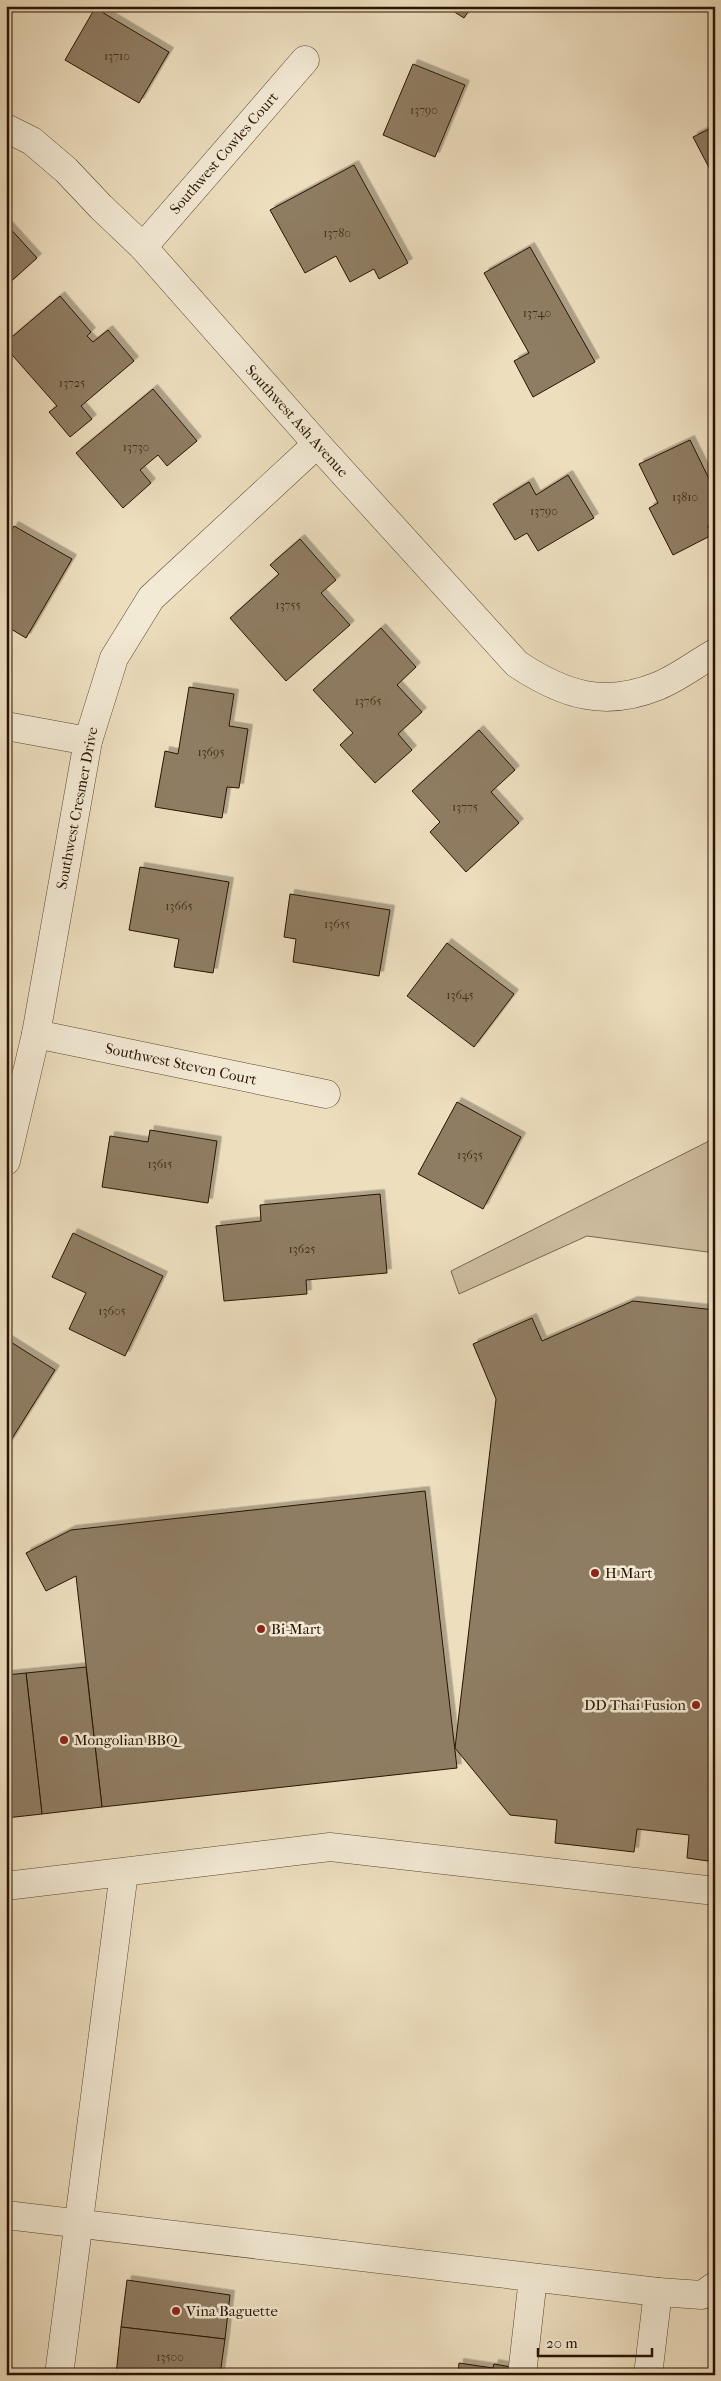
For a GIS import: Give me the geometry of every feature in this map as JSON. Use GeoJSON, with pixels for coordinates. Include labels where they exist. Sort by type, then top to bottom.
{"type":"FeatureCollection","features":[{"type":"Feature","properties":{"kind":"street","name":"Southwest Cowles Court"},"geometry":{"type":"LineString","coordinates":[[143,247],[305,60]]}},
{"type":"Feature","properties":{"kind":"street","name":"Southwest Ash Avenue"},"geometry":{"type":"LineString","coordinates":[[6,128],[32,141],[66,170],[143,247],[317,444],[517,664],[539,678],[568,692],[596,697],[619,697],[660,685],[715,652]]}},
{"type":"Feature","properties":{"kind":"street","name":"Southwest Cresmer Drive"},"geometry":{"type":"LineString","coordinates":[[6,1161],[36,1034],[88,741],[114,658],[151,598],[317,444]]}},
{"type":"Feature","properties":{"kind":"street"},"geometry":{"type":"LineString","coordinates":[[6,726],[88,741]]}},
{"type":"Feature","properties":{"kind":"street","name":"Southwest Steven Court"},"geometry":{"type":"LineString","coordinates":[[36,1034],[326,1094]]}},
{"type":"Feature","properties":{"kind":"street"},"geometry":{"type":"LineString","coordinates":[[6,1886],[330,1847],[715,1891]]}},
{"type":"Feature","properties":{"kind":"street"},"geometry":{"type":"LineString","coordinates":[[59,2375],[124,1872]]}},
{"type":"Feature","properties":{"kind":"street"},"geometry":{"type":"LineString","coordinates":[[6,2215],[658,2292],[702,2295],[715,2286]]}},
{"type":"Feature","properties":{"kind":"street"},"geometry":{"type":"LineString","coordinates":[[522,2375],[533,2278]]}},
{"type":"Feature","properties":{"kind":"street"},"geometry":{"type":"LineString","coordinates":[[648,2375],[658,2292]]}},
{"type":"Feature","properties":{"kind":"shaded area"},"geometry":{"type":"Polygon","coordinates":[[[715,1138],[715,1253],[587,1236],[459,1294],[451,1271],[715,1138]]]}},
{"type":"Feature","properties":{"kind":"building"},"geometry":{"type":"Polygon","coordinates":[[[445,6],[472,6],[464,18],[445,6]]]}},
{"type":"Feature","properties":{"kind":"building"},"geometry":{"type":"Polygon","coordinates":[[[95,8],[169,52],[139,103],[65,60],[95,8]]]}},
{"type":"Feature","properties":{"kind":"building"},"geometry":{"type":"Polygon","coordinates":[[[413,64],[465,85],[435,157],[383,135],[413,64]]]}},
{"type":"Feature","properties":{"kind":"building"},"geometry":{"type":"Polygon","coordinates":[[[715,126],[715,179],[693,137],[715,126]]]}},
{"type":"Feature","properties":{"kind":"building"},"geometry":{"type":"Polygon","coordinates":[[[354,165],[408,263],[379,279],[374,269],[350,282],[336,256],[305,273],[270,210],[354,165]]]}},
{"type":"Feature","properties":{"kind":"building"},"geometry":{"type":"Polygon","coordinates":[[[6,224],[37,258],[6,286],[6,224]]]}},
{"type":"Feature","properties":{"kind":"building"},"geometry":{"type":"Polygon","coordinates":[[[530,247],[595,362],[533,397],[514,361],[529,353],[484,273],[530,247]]]}},
{"type":"Feature","properties":{"kind":"building"},"geometry":{"type":"Polygon","coordinates":[[[60,296],[91,332],[87,336],[93,342],[108,330],[134,361],[81,406],[92,419],[70,437],[49,412],[57,406],[6,348],[6,342],[60,296]]]}},
{"type":"Feature","properties":{"kind":"building"},"geometry":{"type":"Polygon","coordinates":[[[153,389],[197,441],[167,466],[158,455],[140,470],[151,483],[123,508],[76,453],[153,389]]]}},
{"type":"Feature","properties":{"kind":"building"},"geometry":{"type":"Polygon","coordinates":[[[690,440],[715,491],[715,522],[708,526],[712,535],[673,555],[649,508],[658,503],[639,464],[690,440]]]}},
{"type":"Feature","properties":{"kind":"building"},"geometry":{"type":"Polygon","coordinates":[[[568,475],[594,518],[538,551],[527,533],[515,540],[493,504],[529,482],[536,495],[568,475]]]}},
{"type":"Feature","properties":{"kind":"building"},"geometry":{"type":"Polygon","coordinates":[[[14,526],[72,559],[26,638],[6,626],[6,539],[14,526]]]}},
{"type":"Feature","properties":{"kind":"building"},"geometry":{"type":"Polygon","coordinates":[[[300,539],[336,580],[321,593],[350,625],[286,681],[230,618],[279,574],[270,565],[300,539]]]}},
{"type":"Feature","properties":{"kind":"building"},"geometry":{"type":"Polygon","coordinates":[[[381,628],[416,667],[397,685],[422,712],[398,734],[412,750],[375,783],[340,745],[353,733],[313,690],[381,628]]]}},
{"type":"Feature","properties":{"kind":"building"},"geometry":{"type":"Polygon","coordinates":[[[189,687],[234,694],[229,726],[248,729],[239,788],[227,787],[222,818],[155,807],[165,751],[178,754],[189,687]]]}},
{"type":"Feature","properties":{"kind":"building"},"geometry":{"type":"Polygon","coordinates":[[[479,730],[515,770],[491,792],[519,823],[466,872],[430,832],[440,822],[412,791],[479,730]]]}},
{"type":"Feature","properties":{"kind":"building"},"geometry":{"type":"Polygon","coordinates":[[[140,867],[229,882],[213,973],[174,967],[179,939],[129,930],[140,867]]]}},
{"type":"Feature","properties":{"kind":"building"},"geometry":{"type":"Polygon","coordinates":[[[290,894],[390,910],[379,976],[293,962],[296,939],[284,937],[290,894]]]}},
{"type":"Feature","properties":{"kind":"building"},"geometry":{"type":"Polygon","coordinates":[[[447,943],[514,994],[474,1047],[407,996],[447,943]]]}},
{"type":"Feature","properties":{"kind":"building"},"geometry":{"type":"Polygon","coordinates":[[[457,1102],[521,1137],[483,1209],[418,1174],[457,1102]]]}},
{"type":"Feature","properties":{"kind":"building"},"geometry":{"type":"Polygon","coordinates":[[[150,1130],[217,1141],[208,1203],[102,1187],[110,1136],[148,1142],[150,1130]]]}},
{"type":"Feature","properties":{"kind":"building"},"geometry":{"type":"Polygon","coordinates":[[[380,1194],[387,1273],[306,1280],[307,1294],[224,1301],[216,1226],[261,1221],[260,1205],[380,1194]]]}},
{"type":"Feature","properties":{"kind":"building"},"geometry":{"type":"Polygon","coordinates":[[[73,1233],[163,1276],[125,1356],[69,1329],[86,1293],[52,1277],[73,1233]]]}},
{"type":"Feature","properties":{"kind":"building","name":"H Mart"},"geometry":{"type":"Polygon","coordinates":[[[633,1301],[715,1310],[715,1862],[687,1858],[689,1835],[637,1829],[634,1852],[555,1843],[557,1820],[510,1815],[455,1748],[496,1399],[473,1344],[532,1318],[542,1341],[633,1301]]]}},
{"type":"Feature","properties":{"kind":"building"},"geometry":{"type":"Polygon","coordinates":[[[6,1339],[55,1370],[6,1448],[6,1339]]]}},
{"type":"Feature","properties":{"kind":"building","name":"Bi-Mart"},"geometry":{"type":"Polygon","coordinates":[[[425,1491],[457,1768],[102,1807],[76,1576],[46,1591],[26,1553],[71,1530],[425,1491]]]}},
{"type":"Feature","properties":{"kind":"building","name":"Mongolian BBQ"},"geometry":{"type":"Polygon","coordinates":[[[86,1667],[102,1807],[42,1814],[26,1673],[86,1667]]]}},
{"type":"Feature","properties":{"kind":"building"},"geometry":{"type":"Polygon","coordinates":[[[26,1673],[42,1814],[6,1818],[6,1675],[26,1673]]]}},
{"type":"Feature","properties":{"kind":"building","name":"Vina Baguette"},"geometry":{"type":"Polygon","coordinates":[[[127,2280],[230,2295],[225,2339],[121,2327],[127,2280]]]}},
{"type":"Feature","properties":{"kind":"building"},"geometry":{"type":"Polygon","coordinates":[[[121,2327],[225,2339],[220,2375],[116,2375],[121,2327]]]}},
{"type":"Feature","properties":{"kind":"building"},"geometry":{"type":"Polygon","coordinates":[[[459,2363],[493,2368],[494,2364],[511,2367],[510,2375],[458,2375],[459,2363]]]}},
{"type":"Feature","properties":{"kind":"place","name":"H Mart"},"geometry":{"type":"Point","coordinates":[595,1573]}},
{"type":"Feature","properties":{"kind":"place","name":"Bi-Mart"},"geometry":{"type":"Point","coordinates":[261,1629]}},
{"type":"Feature","properties":{"kind":"place","name":"DD Thai Fusion"},"geometry":{"type":"Point","coordinates":[696,1705]}},
{"type":"Feature","properties":{"kind":"place","name":"Mongolian BBQ"},"geometry":{"type":"Point","coordinates":[64,1740]}},
{"type":"Feature","properties":{"kind":"place","name":"Vina Baguette"},"geometry":{"type":"Point","coordinates":[176,2311]}}]}
